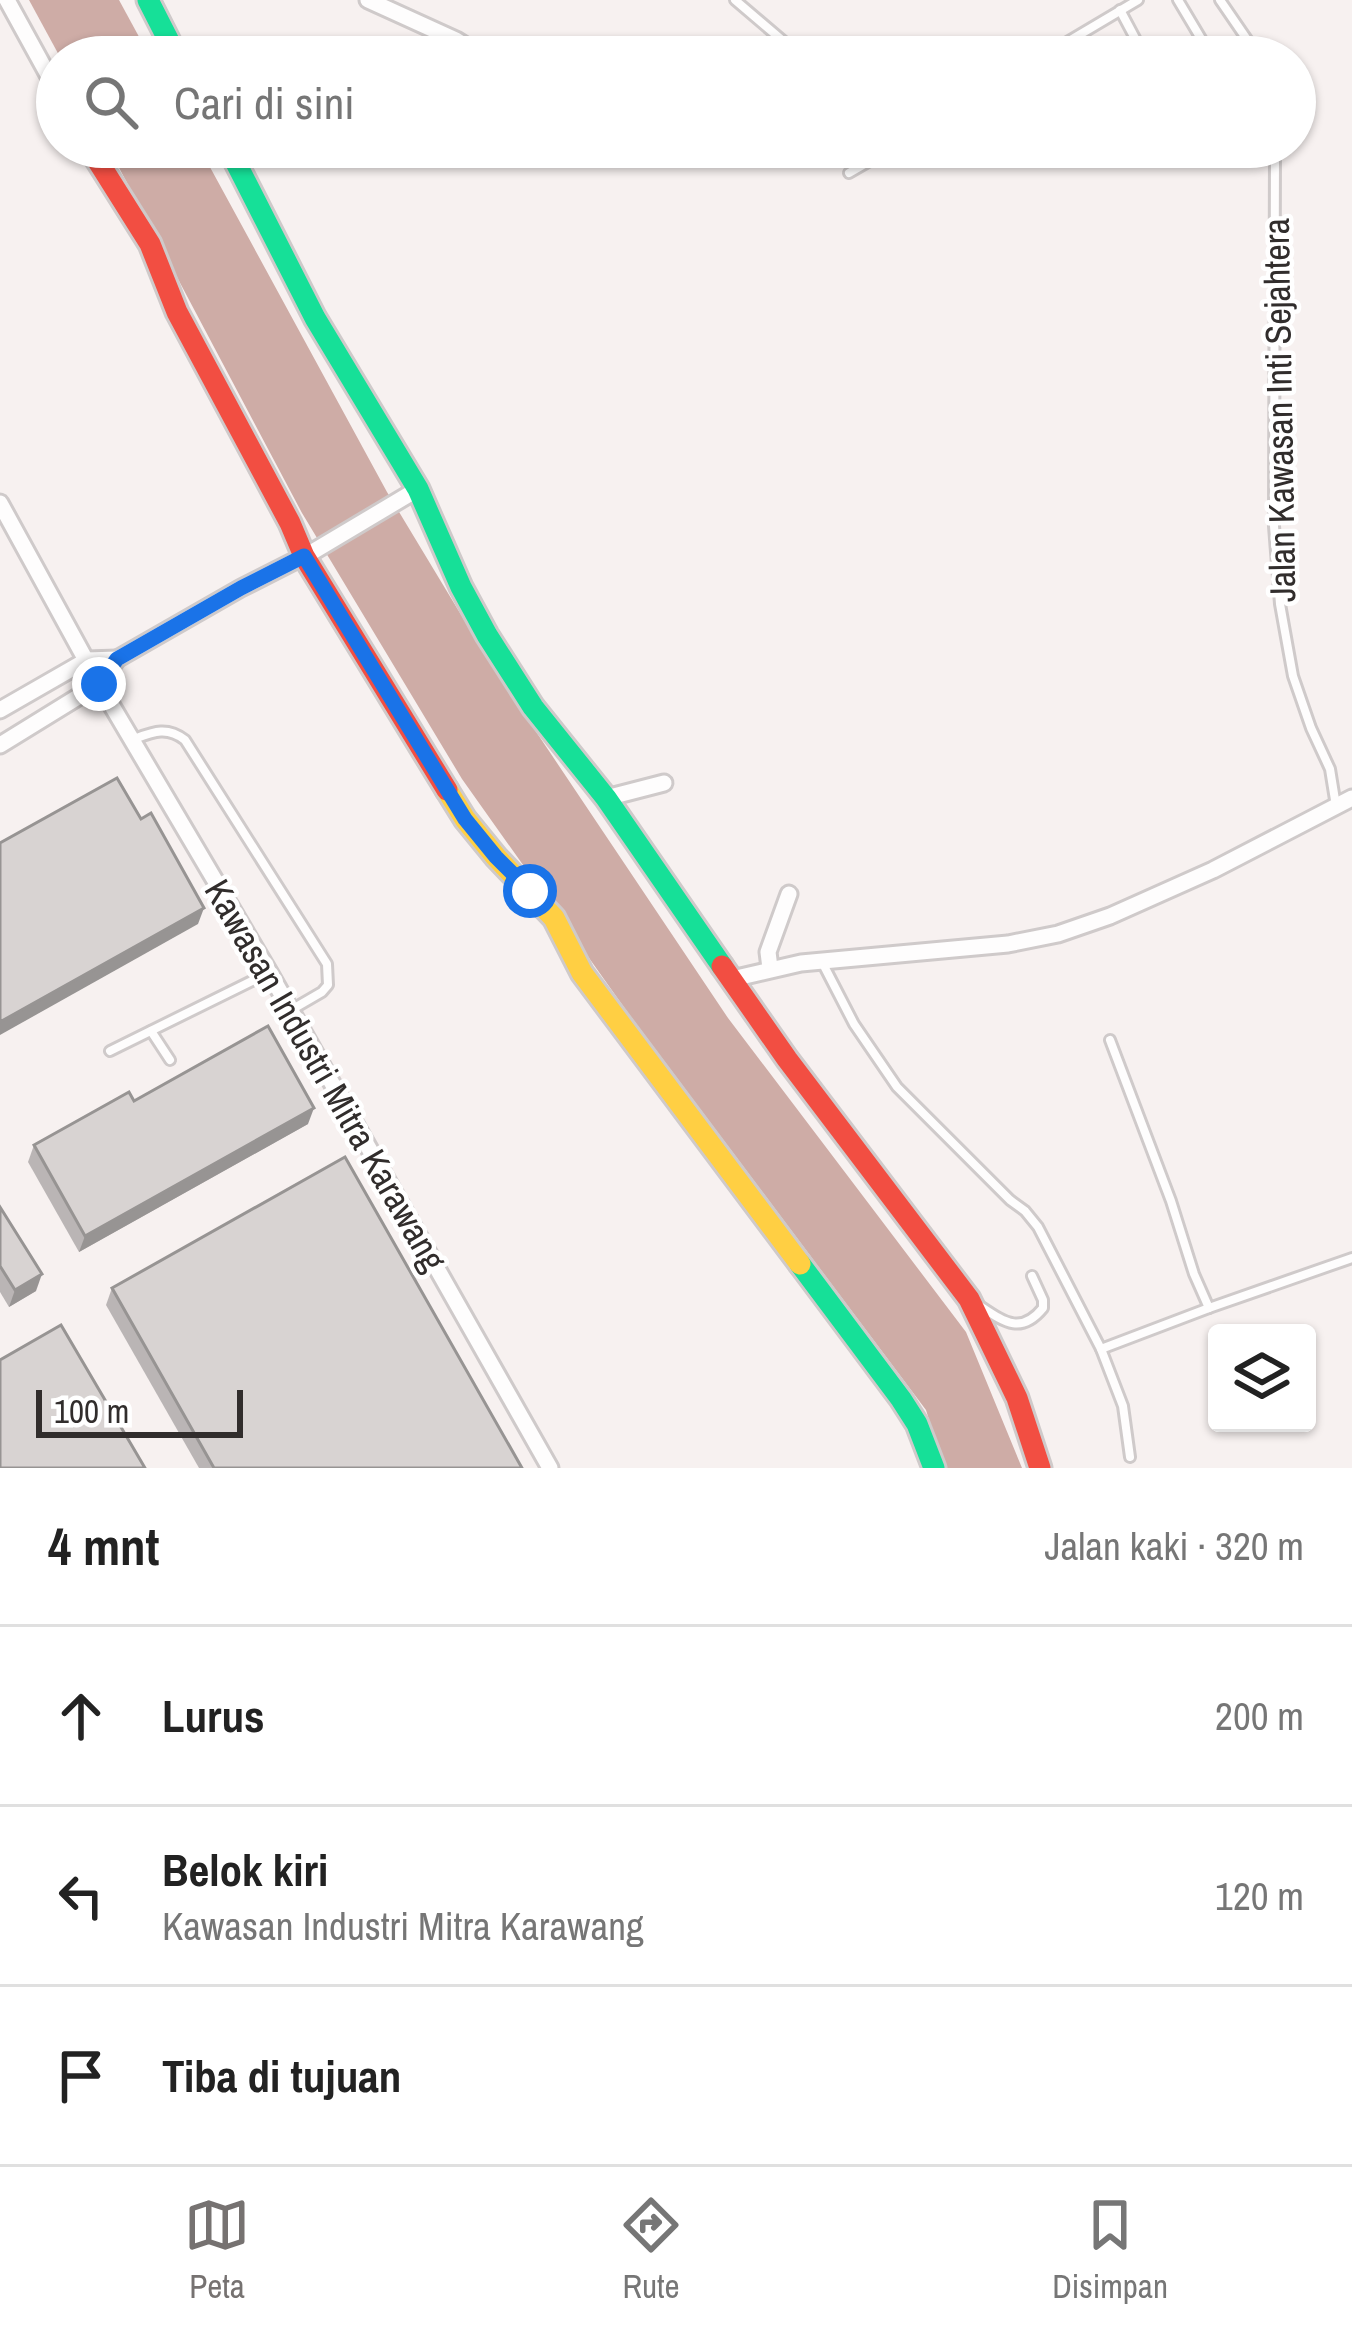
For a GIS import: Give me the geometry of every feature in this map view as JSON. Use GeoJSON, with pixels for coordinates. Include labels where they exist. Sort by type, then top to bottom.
{"type":"FeatureCollection","features":[{"type":"Feature","properties":{"kind":"street"},"geometry":{"type":"LineString","coordinates":[[8,0],[36,52]]}},
{"type":"Feature","properties":{"kind":"street"},"geometry":{"type":"LineString","coordinates":[[148,0],[167,36]]}},
{"type":"Feature","properties":{"kind":"street"},"geometry":{"type":"LineString","coordinates":[[368,0],[447,36]]}},
{"type":"Feature","properties":{"kind":"street"},"geometry":{"type":"LineString","coordinates":[[102,168],[150,244],[177,312],[290,524],[465,819],[554,918],[594,988],[909,1411],[934,1468]]}},
{"type":"Feature","properties":{"kind":"street"},"geometry":{"type":"LineString","coordinates":[[238,168],[315,318],[418,489],[487,635],[551,732],[606,798],[787,1059],[969,1299],[1017,1398],[1040,1468]]}},
{"type":"Feature","properties":{"kind":"street"},"geometry":{"type":"LineString","coordinates":[[0,745],[99,684],[117,659],[418,489]]}},
{"type":"Feature","properties":{"kind":"street","name":"Kawasan Industri Mitra Karawang"},"geometry":{"type":"LineString","coordinates":[[0,503],[99,684],[269,972],[550,1468]]}},
{"type":"Feature","properties":{"kind":"street"},"geometry":{"type":"LineString","coordinates":[[0,710],[87,660],[117,659]]}},
{"type":"Feature","properties":{"kind":"street"},"geometry":{"type":"LineString","coordinates":[[606,798],[664,783]]}},
{"type":"Feature","properties":{"kind":"street"},"geometry":{"type":"LineString","coordinates":[[732,979],[770,968],[1008,944],[1058,934],[1193,879],[1352,798]]}},
{"type":"Feature","properties":{"kind":"street"},"geometry":{"type":"LineString","coordinates":[[770,968],[768,952],[789,894]]}},
{"type":"Feature","properties":{"kind":"lane"},"geometry":{"type":"LineString","coordinates":[[735,0],[777,36]]}},
{"type":"Feature","properties":{"kind":"lane"},"geometry":{"type":"LineString","coordinates":[[1077,36],[1138,0]]}},
{"type":"Feature","properties":{"kind":"lane"},"geometry":{"type":"LineString","coordinates":[[1178,0],[1199,36]]}},
{"type":"Feature","properties":{"kind":"lane"},"geometry":{"type":"LineString","coordinates":[[1220,0],[1245,36]]}},
{"type":"Feature","properties":{"kind":"lane"},"geometry":{"type":"LineString","coordinates":[[1120,10],[1134,36]]}},
{"type":"Feature","properties":{"kind":"lane"},"geometry":{"type":"LineString","coordinates":[[849,173],[858,168]]}},
{"type":"Feature","properties":{"kind":"lane","name":"Jalan Kawasan Inti Sejahtera"},"geometry":{"type":"LineString","coordinates":[[1275,168],[1274,526],[1280,604],[1293,676],[1330,769],[1336,807]]}},
{"type":"Feature","properties":{"kind":"lane"},"geometry":{"type":"LineString","coordinates":[[132,740],[158,730],[185,740],[326,964],[328,985],[289,1011]]}},
{"type":"Feature","properties":{"kind":"lane"},"geometry":{"type":"LineString","coordinates":[[822,962],[854,1024],[897,1087],[1038,1227],[1101,1348],[1123,1406],[1130,1457]]}},
{"type":"Feature","properties":{"kind":"lane"},"geometry":{"type":"LineString","coordinates":[[110,1051],[269,972]]}},
{"type":"Feature","properties":{"kind":"lane"},"geometry":{"type":"LineString","coordinates":[[151,1031],[170,1060]]}},
{"type":"Feature","properties":{"kind":"lane"},"geometry":{"type":"LineString","coordinates":[[1110,1040],[1209,1308]]}},
{"type":"Feature","properties":{"kind":"lane"},"geometry":{"type":"LineString","coordinates":[[1101,1348],[1352,1258]]}},
{"type":"Feature","properties":{"kind":"lane"},"geometry":{"type":"LineString","coordinates":[[969,1299],[1000,1320],[1026,1323],[1043,1308],[1032,1276]]}},
{"type":"Feature","properties":{"kind":"shaded area"},"geometry":{"type":"Polygon","coordinates":[[[29,0],[119,0],[139,36],[49,36],[29,0]]]}},
{"type":"Feature","properties":{"kind":"shaded area"},"geometry":{"type":"Polygon","coordinates":[[[119,168],[210,168],[387,492],[492,666],[728,1018],[966,1332],[1022,1468],[944,1468],[926,1410],[628,1013],[462,779],[302,513],[119,168]]]}},
{"type":"Feature","properties":{"kind":"building"},"geometry":{"type":"Polygon","coordinates":[[[117,778],[141,819],[151,813],[204,908],[0,1022],[0,843],[117,778]]]}},
{"type":"Feature","properties":{"kind":"building"},"geometry":{"type":"Polygon","coordinates":[[[268,1026],[314,1108],[85,1236],[34,1145],[129,1092],[134,1101],[268,1026]]]}},
{"type":"Feature","properties":{"kind":"building"},"geometry":{"type":"Polygon","coordinates":[[[345,1157],[522,1468],[214,1468],[112,1288],[345,1157]]]}},
{"type":"Feature","properties":{"kind":"building"},"geometry":{"type":"Polygon","coordinates":[[[0,1207],[42,1274],[15,1290],[0,1266],[0,1207]]]}},
{"type":"Feature","properties":{"kind":"building"},"geometry":{"type":"Polygon","coordinates":[[[61,1325],[145,1468],[0,1468],[0,1360],[61,1325]]]}},
{"type":"Feature","properties":{"kind":"traffic: fast"},"geometry":{"type":"LineString","coordinates":[[148,0],[166,36]]}},
{"type":"Feature","properties":{"kind":"traffic: fast"},"geometry":{"type":"LineString","coordinates":[[239,168],[315,318],[418,489],[487,635],[533,707],[606,798],[722,966]]}},
{"type":"Feature","properties":{"kind":"traffic: fast"},"geometry":{"type":"LineString","coordinates":[[800,1264],[901,1399],[917,1424],[934,1468]]}},
{"type":"Feature","properties":{"kind":"traffic: slow"},"geometry":{"type":"LineString","coordinates":[[447,790],[496,857],[554,918],[582,973],[800,1264]]}},
{"type":"Feature","properties":{"kind":"traffic: jam"},"geometry":{"type":"LineString","coordinates":[[102,168],[150,244],[177,312],[304,556],[447,790]]}},
{"type":"Feature","properties":{"kind":"traffic: jam"},"geometry":{"type":"LineString","coordinates":[[722,966],[969,1299],[1017,1398],[1040,1468]]}},
{"type":"Feature","properties":{"kind":"route"},"geometry":{"type":"LineString","coordinates":[[99,684],[117,659],[304,556],[465,819],[530,891]]}}]}
